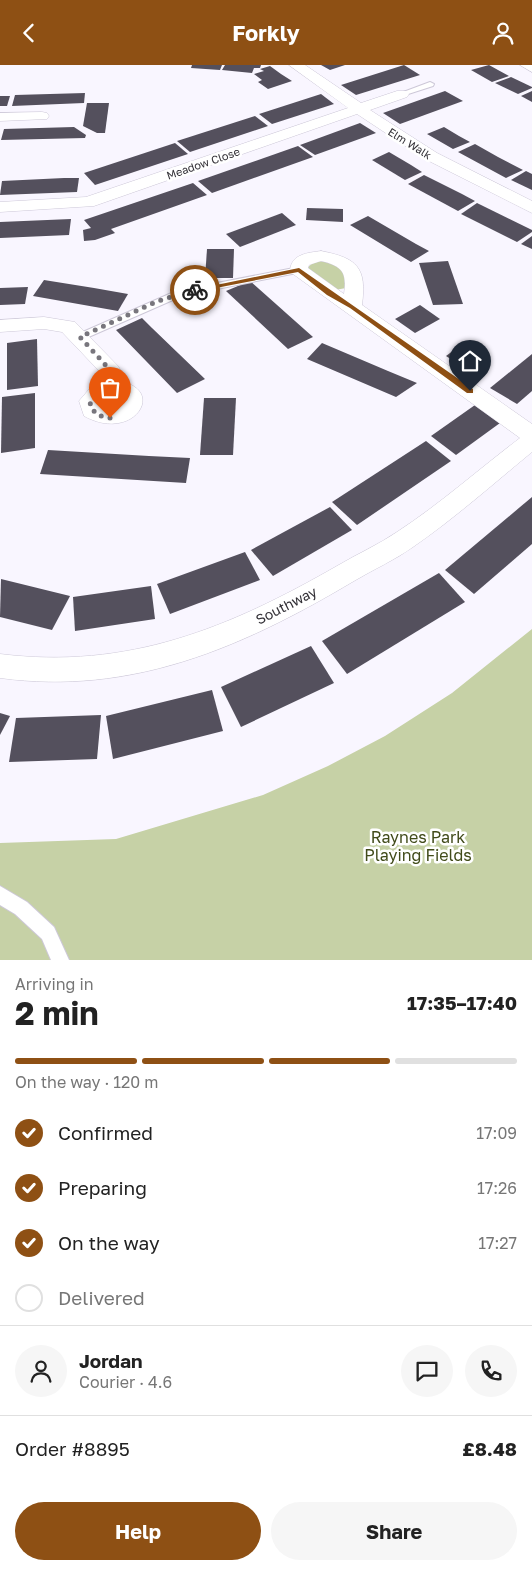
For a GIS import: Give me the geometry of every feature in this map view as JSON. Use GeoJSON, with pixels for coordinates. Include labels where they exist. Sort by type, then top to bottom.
{"type":"FeatureCollection","features":[{"type":"Feature","properties":{"kind":"street","name":"Elm Walk"},"geometry":{"type":"LineString","coordinates":[[296,65],[431,156],[532,208]]}},
{"type":"Feature","properties":{"kind":"street"},"geometry":{"type":"LineString","coordinates":[[527,65],[532,67]]}},
{"type":"Feature","properties":{"kind":"street","name":"Meadow Close"},"geometry":{"type":"LineString","coordinates":[[0,207],[88,202],[402,94]]}},
{"type":"Feature","properties":{"kind":"street"},"geometry":{"type":"LineString","coordinates":[[0,117],[42,116]]}},
{"type":"Feature","properties":{"kind":"street"},"geometry":{"type":"LineString","coordinates":[[352,307],[356,282],[353,272],[346,264],[334,258],[315,257],[300,263],[299,270],[329,293],[352,307],[532,435]]}},
{"type":"Feature","properties":{"kind":"street"},"geometry":{"type":"LineString","coordinates":[[0,325],[59,323],[68,326],[111,371],[112,387]]}},
{"type":"Feature","properties":{"kind":"street","name":"Southway"},"geometry":{"type":"LineString","coordinates":[[0,666],[26,671],[60,672],[104,667],[154,657],[204,643],[291,605],[412,535],[532,440]]}},
{"type":"Feature","properties":{"kind":"lane"},"geometry":{"type":"LineString","coordinates":[[402,94],[430,84]]}},
{"type":"Feature","properties":{"kind":"lane"},"geometry":{"type":"LineString","coordinates":[[80,337],[179,293],[299,270]]}},
{"type":"Feature","properties":{"kind":"lane"},"geometry":{"type":"LineString","coordinates":[[0,895],[21,908],[48,933],[60,960]]}},
{"type":"Feature","properties":{"kind":"green space"},"geometry":{"type":"Polygon","coordinates":[[[315,261],[332,264],[343,271],[346,274],[346,288],[335,290],[307,268],[315,261]]]}},
{"type":"Feature","properties":{"kind":"green space","name":"Raynes Park Playing Fields"},"geometry":{"type":"Polygon","coordinates":[[[532,629],[532,960],[0,960],[0,843],[116,839],[263,795],[328,766],[385,736],[452,693],[532,629]]]}},
{"type":"Feature","properties":{"kind":"building"},"geometry":{"type":"Polygon","coordinates":[[[192,65],[222,65],[220,70],[191,68],[192,65]]]}},
{"type":"Feature","properties":{"kind":"building"},"geometry":{"type":"Polygon","coordinates":[[[225,65],[261,65],[260,68],[254,68],[252,73],[222,70],[225,65]]]}},
{"type":"Feature","properties":{"kind":"building"},"geometry":{"type":"Polygon","coordinates":[[[321,65],[345,65],[330,70],[321,65]]]}},
{"type":"Feature","properties":{"kind":"building"},"geometry":{"type":"Polygon","coordinates":[[[404,65],[420,75],[356,95],[341,85],[404,65]]]}},
{"type":"Feature","properties":{"kind":"building"},"geometry":{"type":"Polygon","coordinates":[[[489,65],[509,76],[492,82],[471,70],[489,65]]]}},
{"type":"Feature","properties":{"kind":"building"},"geometry":{"type":"Polygon","coordinates":[[[270,66],[292,81],[268,89],[258,82],[262,80],[254,74],[264,71],[260,69],[270,66]]]}},
{"type":"Feature","properties":{"kind":"building"},"geometry":{"type":"Polygon","coordinates":[[[511,77],[532,88],[518,94],[495,83],[511,77]]]}},
{"type":"Feature","properties":{"kind":"building"},"geometry":{"type":"Polygon","coordinates":[[[445,91],[463,101],[400,124],[383,113],[445,91]]]}},
{"type":"Feature","properties":{"kind":"building"},"geometry":{"type":"Polygon","coordinates":[[[532,91],[532,102],[521,96],[532,91]]]}},
{"type":"Feature","properties":{"kind":"building"},"geometry":{"type":"Polygon","coordinates":[[[85,93],[84,103],[12,106],[15,95],[85,93]]]}},
{"type":"Feature","properties":{"kind":"building"},"geometry":{"type":"Polygon","coordinates":[[[321,94],[334,104],[272,124],[259,114],[321,94]]]}},
{"type":"Feature","properties":{"kind":"building"},"geometry":{"type":"Polygon","coordinates":[[[0,96],[10,96],[7,106],[0,106],[0,96]]]}},
{"type":"Feature","properties":{"kind":"building"},"geometry":{"type":"Polygon","coordinates":[[[87,103],[109,103],[105,133],[97,133],[83,126],[87,103]]]}},
{"type":"Feature","properties":{"kind":"building"},"geometry":{"type":"Polygon","coordinates":[[[255,116],[268,126],[190,152],[177,141],[255,116]]]}},
{"type":"Feature","properties":{"kind":"building"},"geometry":{"type":"Polygon","coordinates":[[[360,123],[376,133],[315,155],[300,145],[360,123]]]}},
{"type":"Feature","properties":{"kind":"building"},"geometry":{"type":"Polygon","coordinates":[[[74,127],[86,135],[85,138],[1,140],[4,129],[74,127]]]}},
{"type":"Feature","properties":{"kind":"building"},"geometry":{"type":"Polygon","coordinates":[[[444,127],[470,142],[453,149],[427,134],[444,127]]]}},
{"type":"Feature","properties":{"kind":"building"},"geometry":{"type":"Polygon","coordinates":[[[175,143],[188,154],[95,185],[84,173],[175,143]]]}},
{"type":"Feature","properties":{"kind":"building"},"geometry":{"type":"Polygon","coordinates":[[[475,144],[523,170],[506,178],[458,152],[475,144]]]}},
{"type":"Feature","properties":{"kind":"building"},"geometry":{"type":"Polygon","coordinates":[[[298,146],[313,157],[212,193],[198,181],[298,146]]]}},
{"type":"Feature","properties":{"kind":"building"},"geometry":{"type":"Polygon","coordinates":[[[389,152],[422,172],[405,180],[372,160],[389,152]]]}},
{"type":"Feature","properties":{"kind":"building"},"geometry":{"type":"Polygon","coordinates":[[[526,171],[532,174],[532,190],[511,180],[526,171]]]}},
{"type":"Feature","properties":{"kind":"building"},"geometry":{"type":"Polygon","coordinates":[[[424,175],[475,201],[458,211],[408,184],[424,175]]]}},
{"type":"Feature","properties":{"kind":"building"},"geometry":{"type":"Polygon","coordinates":[[[79,178],[77,192],[0,195],[2,181],[79,178]]]}},
{"type":"Feature","properties":{"kind":"building"},"geometry":{"type":"Polygon","coordinates":[[[193,183],[207,195],[111,229],[115,233],[95,240],[84,241],[83,230],[91,228],[84,220],[193,183]]]}},
{"type":"Feature","properties":{"kind":"building"},"geometry":{"type":"Polygon","coordinates":[[[477,203],[532,230],[532,232],[517,242],[461,214],[477,203]]]}},
{"type":"Feature","properties":{"kind":"building"},"geometry":{"type":"Polygon","coordinates":[[[307,208],[343,209],[343,222],[306,220],[307,208]]]}},
{"type":"Feature","properties":{"kind":"building"},"geometry":{"type":"Polygon","coordinates":[[[282,213],[296,225],[240,247],[226,234],[282,213]]]}},
{"type":"Feature","properties":{"kind":"building"},"geometry":{"type":"Polygon","coordinates":[[[368,216],[429,251],[411,262],[350,225],[368,216]]]}},
{"type":"Feature","properties":{"kind":"building"},"geometry":{"type":"Polygon","coordinates":[[[71,219],[69,235],[0,238],[0,222],[71,219]]]}},
{"type":"Feature","properties":{"kind":"building"},"geometry":{"type":"Polygon","coordinates":[[[532,236],[532,249],[521,244],[532,236]]]}},
{"type":"Feature","properties":{"kind":"building"},"geometry":{"type":"Polygon","coordinates":[[[207,249],[234,249],[233,278],[205,278],[207,249]]]}},
{"type":"Feature","properties":{"kind":"building"},"geometry":{"type":"Polygon","coordinates":[[[448,261],[463,304],[433,305],[419,263],[448,261]]]}},
{"type":"Feature","properties":{"kind":"building"},"geometry":{"type":"Polygon","coordinates":[[[44,280],[128,294],[118,311],[33,296],[44,280]]]}},
{"type":"Feature","properties":{"kind":"building"},"geometry":{"type":"Polygon","coordinates":[[[250,281],[313,337],[288,349],[226,291],[250,281]]]}},
{"type":"Feature","properties":{"kind":"building"},"geometry":{"type":"Polygon","coordinates":[[[28,287],[25,304],[0,305],[0,288],[28,287]]]}},
{"type":"Feature","properties":{"kind":"building"},"geometry":{"type":"Polygon","coordinates":[[[420,305],[440,319],[415,333],[395,319],[420,305]]]}},
{"type":"Feature","properties":{"kind":"building"},"geometry":{"type":"Polygon","coordinates":[[[142,318],[205,379],[177,393],[116,330],[142,318]]]}},
{"type":"Feature","properties":{"kind":"building"},"geometry":{"type":"Polygon","coordinates":[[[37,339],[38,386],[7,390],[7,343],[37,339]]]}},
{"type":"Feature","properties":{"kind":"building"},"geometry":{"type":"Polygon","coordinates":[[[322,343],[417,383],[396,397],[307,359],[322,343]]]}},
{"type":"Feature","properties":{"kind":"building"},"geometry":{"type":"Polygon","coordinates":[[[461,345],[475,355],[460,365],[446,356],[461,345]]]}},
{"type":"Feature","properties":{"kind":"building"},"geometry":{"type":"Polygon","coordinates":[[[532,354],[532,391],[517,404],[490,388],[532,354]]]}},
{"type":"Feature","properties":{"kind":"building"},"geometry":{"type":"Polygon","coordinates":[[[35,393],[35,448],[1,453],[2,397],[35,393]]]}},
{"type":"Feature","properties":{"kind":"building"},"geometry":{"type":"Polygon","coordinates":[[[204,398],[236,398],[233,455],[200,455],[204,398]]]}},
{"type":"Feature","properties":{"kind":"building"},"geometry":{"type":"Polygon","coordinates":[[[475,405],[500,423],[456,455],[431,436],[475,405]]]}},
{"type":"Feature","properties":{"kind":"building"},"geometry":{"type":"Polygon","coordinates":[[[426,441],[451,461],[357,525],[332,502],[426,441]]]}},
{"type":"Feature","properties":{"kind":"building"},"geometry":{"type":"Polygon","coordinates":[[[48,450],[190,458],[186,483],[40,474],[48,450]]]}},
{"type":"Feature","properties":{"kind":"building"},"geometry":{"type":"Polygon","coordinates":[[[532,497],[532,544],[474,594],[445,570],[532,497]]]}},
{"type":"Feature","properties":{"kind":"building"},"geometry":{"type":"Polygon","coordinates":[[[330,507],[352,530],[273,576],[251,550],[330,507]]]}},
{"type":"Feature","properties":{"kind":"building"},"geometry":{"type":"Polygon","coordinates":[[[245,552],[260,580],[170,614],[157,584],[245,552]]]}},
{"type":"Feature","properties":{"kind":"building"},"geometry":{"type":"Polygon","coordinates":[[[439,573],[465,602],[347,674],[322,641],[439,573]]]}},
{"type":"Feature","properties":{"kind":"building"},"geometry":{"type":"Polygon","coordinates":[[[1,579],[70,596],[52,630],[0,617],[1,579]]]}},
{"type":"Feature","properties":{"kind":"building"},"geometry":{"type":"Polygon","coordinates":[[[151,586],[155,619],[75,631],[73,597],[151,586]]]}},
{"type":"Feature","properties":{"kind":"building"},"geometry":{"type":"Polygon","coordinates":[[[311,646],[334,683],[241,727],[221,687],[311,646]]]}},
{"type":"Feature","properties":{"kind":"building"},"geometry":{"type":"Polygon","coordinates":[[[212,690],[223,731],[113,759],[106,716],[212,690]]]}},
{"type":"Feature","properties":{"kind":"building"},"geometry":{"type":"Polygon","coordinates":[[[0,713],[10,716],[0,735],[0,713]]]}},
{"type":"Feature","properties":{"kind":"building"},"geometry":{"type":"Polygon","coordinates":[[[101,715],[97,759],[9,762],[16,718],[101,715]]]}},
{"type":"Feature","properties":{"kind":"way so far"},"geometry":{"type":"LineString","coordinates":[[110,418],[97,415],[92,411],[90,401],[98,392],[112,387],[111,371],[80,337],[158,301],[179,293],[195,290]]}},
{"type":"Feature","properties":{"kind":"route"},"geometry":{"type":"LineString","coordinates":[[195,290],[299,270],[470,391]]}}]}
